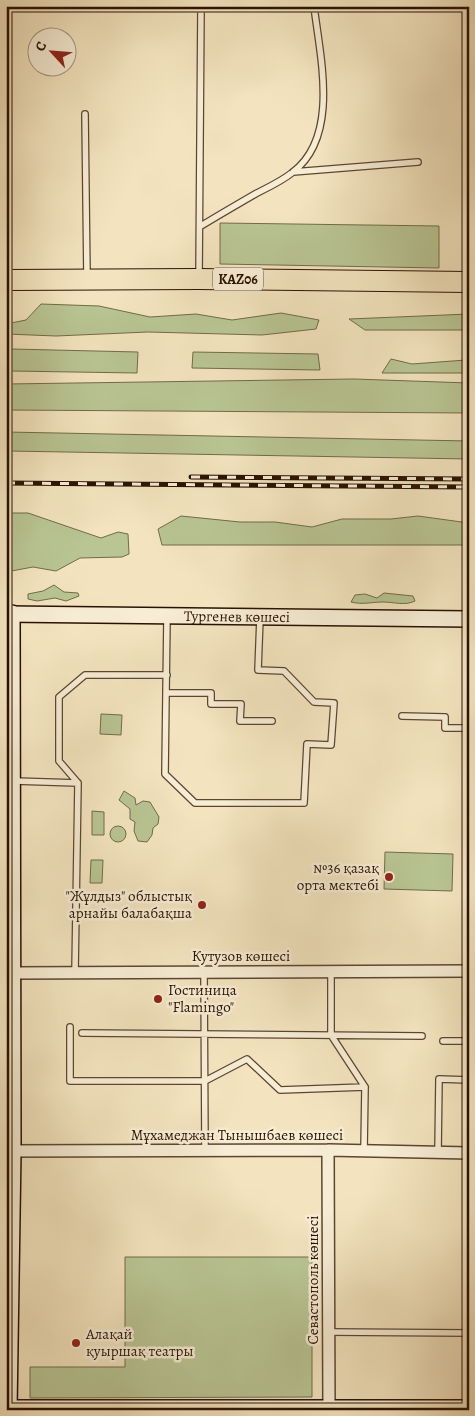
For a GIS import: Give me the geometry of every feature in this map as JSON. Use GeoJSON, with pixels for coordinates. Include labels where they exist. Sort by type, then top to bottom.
{"type":"FeatureCollection","features":[{"type":"Feature","properties":{"kind":"highway","name":"KАZ06"},"geometry":{"type":"LineString","coordinates":[[6,280],[199,279],[469,282]]}},
{"type":"Feature","properties":{"kind":"main road","name":"Тургенев көшесі"},"geometry":{"type":"LineString","coordinates":[[8,612],[167,616],[469,619]]}},
{"type":"Feature","properties":{"kind":"main road"},"geometry":{"type":"LineString","coordinates":[[8,612],[12,781],[8,1408],[469,1408]]}},
{"type":"Feature","properties":{"kind":"street","name":"Кутузов көшесі"},"geometry":{"type":"LineString","coordinates":[[12,973],[469,971]]}},
{"type":"Feature","properties":{"kind":"street","name":"Севастополь көшесі"},"geometry":{"type":"LineString","coordinates":[[328,1150],[329,1409]]}},
{"type":"Feature","properties":{"kind":"street","name":"Мұхамеджан Тынышбаев көшесі"},"geometry":{"type":"LineString","coordinates":[[10,1151],[364,1150],[469,1153]]}},
{"type":"Feature","properties":{"kind":"lane"},"geometry":{"type":"LineString","coordinates":[[199,279],[201,226],[201,6]]}},
{"type":"Feature","properties":{"kind":"lane"},"geometry":{"type":"LineString","coordinates":[[201,226],[293,172],[308,157],[318,137],[323,112],[323,92],[314,6]]}},
{"type":"Feature","properties":{"kind":"lane"},"geometry":{"type":"LineString","coordinates":[[85,114],[87,279]]}},
{"type":"Feature","properties":{"kind":"lane"},"geometry":{"type":"LineString","coordinates":[[293,172],[418,162]]}},
{"type":"Feature","properties":{"kind":"lane"},"geometry":{"type":"LineString","coordinates":[[167,616],[165,774],[195,803],[304,803],[307,744],[331,745],[334,703],[314,702],[284,671],[258,670],[260,617]]}},
{"type":"Feature","properties":{"kind":"lane"},"geometry":{"type":"LineString","coordinates":[[75,972],[78,783],[59,761],[59,697],[85,675],[167,675]]}},
{"type":"Feature","properties":{"kind":"lane"},"geometry":{"type":"LineString","coordinates":[[166,693],[211,693],[211,704],[241,704],[240,721],[272,721]]}},
{"type":"Feature","properties":{"kind":"lane"},"geometry":{"type":"LineString","coordinates":[[402,716],[445,717],[445,728],[469,728]]}},
{"type":"Feature","properties":{"kind":"lane"},"geometry":{"type":"LineString","coordinates":[[12,781],[78,783]]}},
{"type":"Feature","properties":{"kind":"lane"},"geometry":{"type":"LineString","coordinates":[[204,971],[205,1150]]}},
{"type":"Feature","properties":{"kind":"lane"},"geometry":{"type":"LineString","coordinates":[[331,972],[331,1035],[365,1087],[364,1150]]}},
{"type":"Feature","properties":{"kind":"lane"},"geometry":{"type":"LineString","coordinates":[[70,1027],[70,1080],[205,1081],[247,1059],[280,1090],[365,1087]]}},
{"type":"Feature","properties":{"kind":"lane"},"geometry":{"type":"LineString","coordinates":[[82,1032],[422,1036]]}},
{"type":"Feature","properties":{"kind":"lane"},"geometry":{"type":"LineString","coordinates":[[443,1041],[469,1042]]}},
{"type":"Feature","properties":{"kind":"lane"},"geometry":{"type":"LineString","coordinates":[[438,1152],[439,1079],[469,1080]]}},
{"type":"Feature","properties":{"kind":"lane"},"geometry":{"type":"LineString","coordinates":[[329,1332],[469,1333]]}},
{"type":"Feature","properties":{"kind":"green space"},"geometry":{"type":"Polygon","coordinates":[[[220,223],[439,226],[439,268],[220,264],[220,223]]]}},
{"type":"Feature","properties":{"kind":"green space"},"geometry":{"type":"Polygon","coordinates":[[[464,248],[469,248],[469,271],[464,271],[464,248]]]}},
{"type":"Feature","properties":{"kind":"green space"},"geometry":{"type":"Polygon","coordinates":[[[41,304],[99,306],[150,317],[196,314],[232,320],[281,313],[319,320],[316,329],[262,335],[148,332],[56,336],[6,334],[6,324],[26,320],[41,304]]]}},
{"type":"Feature","properties":{"kind":"green space"},"geometry":{"type":"Polygon","coordinates":[[[469,314],[469,330],[365,330],[349,319],[469,314]]]}},
{"type":"Feature","properties":{"kind":"green space"},"geometry":{"type":"Polygon","coordinates":[[[11,349],[138,352],[137,373],[6,371],[6,357],[11,349]]]}},
{"type":"Feature","properties":{"kind":"green space"},"geometry":{"type":"Polygon","coordinates":[[[193,352],[318,354],[320,370],[192,368],[193,352]]]}},
{"type":"Feature","properties":{"kind":"green space"},"geometry":{"type":"Polygon","coordinates":[[[391,359],[412,364],[466,360],[469,361],[469,373],[382,373],[391,359]]]}},
{"type":"Feature","properties":{"kind":"green space"},"geometry":{"type":"Polygon","coordinates":[[[354,379],[469,383],[469,413],[6,410],[6,384],[354,379]]]}},
{"type":"Feature","properties":{"kind":"green space"},"geometry":{"type":"Polygon","coordinates":[[[6,432],[469,441],[469,459],[8,451],[6,432]]]}},
{"type":"Feature","properties":{"kind":"green space"},"geometry":{"type":"Polygon","coordinates":[[[6,513],[28,513],[101,538],[118,532],[128,534],[129,554],[122,557],[80,558],[56,571],[33,567],[6,572],[6,513]]]}},
{"type":"Feature","properties":{"kind":"green space"},"geometry":{"type":"Polygon","coordinates":[[[181,516],[240,522],[275,522],[312,527],[342,519],[391,519],[418,516],[469,523],[469,545],[162,545],[158,529],[181,516]]]}},
{"type":"Feature","properties":{"kind":"green space"},"geometry":{"type":"Polygon","coordinates":[[[54,585],[64,592],[78,593],[79,596],[66,601],[55,598],[37,601],[28,599],[28,594],[43,591],[54,585]]]}},
{"type":"Feature","properties":{"kind":"green space"},"geometry":{"type":"Polygon","coordinates":[[[384,593],[413,596],[415,601],[403,604],[351,602],[355,595],[365,594],[377,598],[384,593]]]}},
{"type":"Feature","properties":{"kind":"green space"},"geometry":{"type":"Polygon","coordinates":[[[101,714],[122,715],[121,735],[100,734],[101,714]]]}},
{"type":"Feature","properties":{"kind":"green space"},"geometry":{"type":"Polygon","coordinates":[[[124,791],[135,798],[136,805],[143,801],[150,802],[159,817],[158,824],[153,828],[152,835],[147,842],[138,841],[134,831],[135,822],[130,819],[130,809],[119,800],[124,791]]]}},
{"type":"Feature","properties":{"kind":"green space"},"geometry":{"type":"Polygon","coordinates":[[[92,811],[104,812],[104,835],[92,835],[92,811]]]}},
{"type":"Feature","properties":{"kind":"green space"},"geometry":{"type":"Polygon","coordinates":[[[115,826],[121,826],[126,831],[124,840],[115,842],[110,837],[110,831],[115,826]]]}},
{"type":"Feature","properties":{"kind":"green space"},"geometry":{"type":"Polygon","coordinates":[[[385,852],[453,854],[452,891],[384,889],[385,852]]]}},
{"type":"Feature","properties":{"kind":"green space"},"geometry":{"type":"Polygon","coordinates":[[[91,860],[103,860],[102,883],[90,883],[91,860]]]}},
{"type":"Feature","properties":{"kind":"green space"},"geometry":{"type":"Polygon","coordinates":[[[125,1257],[312,1257],[312,1397],[30,1398],[30,1367],[125,1367],[125,1257]]]}},
{"type":"Feature","properties":{"kind":"railway"},"geometry":{"type":"LineString","coordinates":[[191,477],[469,479]]}},
{"type":"Feature","properties":{"kind":"railway"},"geometry":{"type":"LineString","coordinates":[[6,483],[469,487]]}},
{"type":"Feature","properties":{"kind":"place","name":"№36 қазақ орта мектебі"},"geometry":{"type":"Point","coordinates":[389,877]}},
{"type":"Feature","properties":{"kind":"place","name":"\"Жұлдыз\" облыстық арнайы балабақша"},"geometry":{"type":"Point","coordinates":[202,905]}},
{"type":"Feature","properties":{"kind":"place","name":"Гостиница \"Flamingo\""},"geometry":{"type":"Point","coordinates":[158,999]}},
{"type":"Feature","properties":{"kind":"place","name":"Алақай қуыршақ театры"},"geometry":{"type":"Point","coordinates":[76,1343]}}]}
